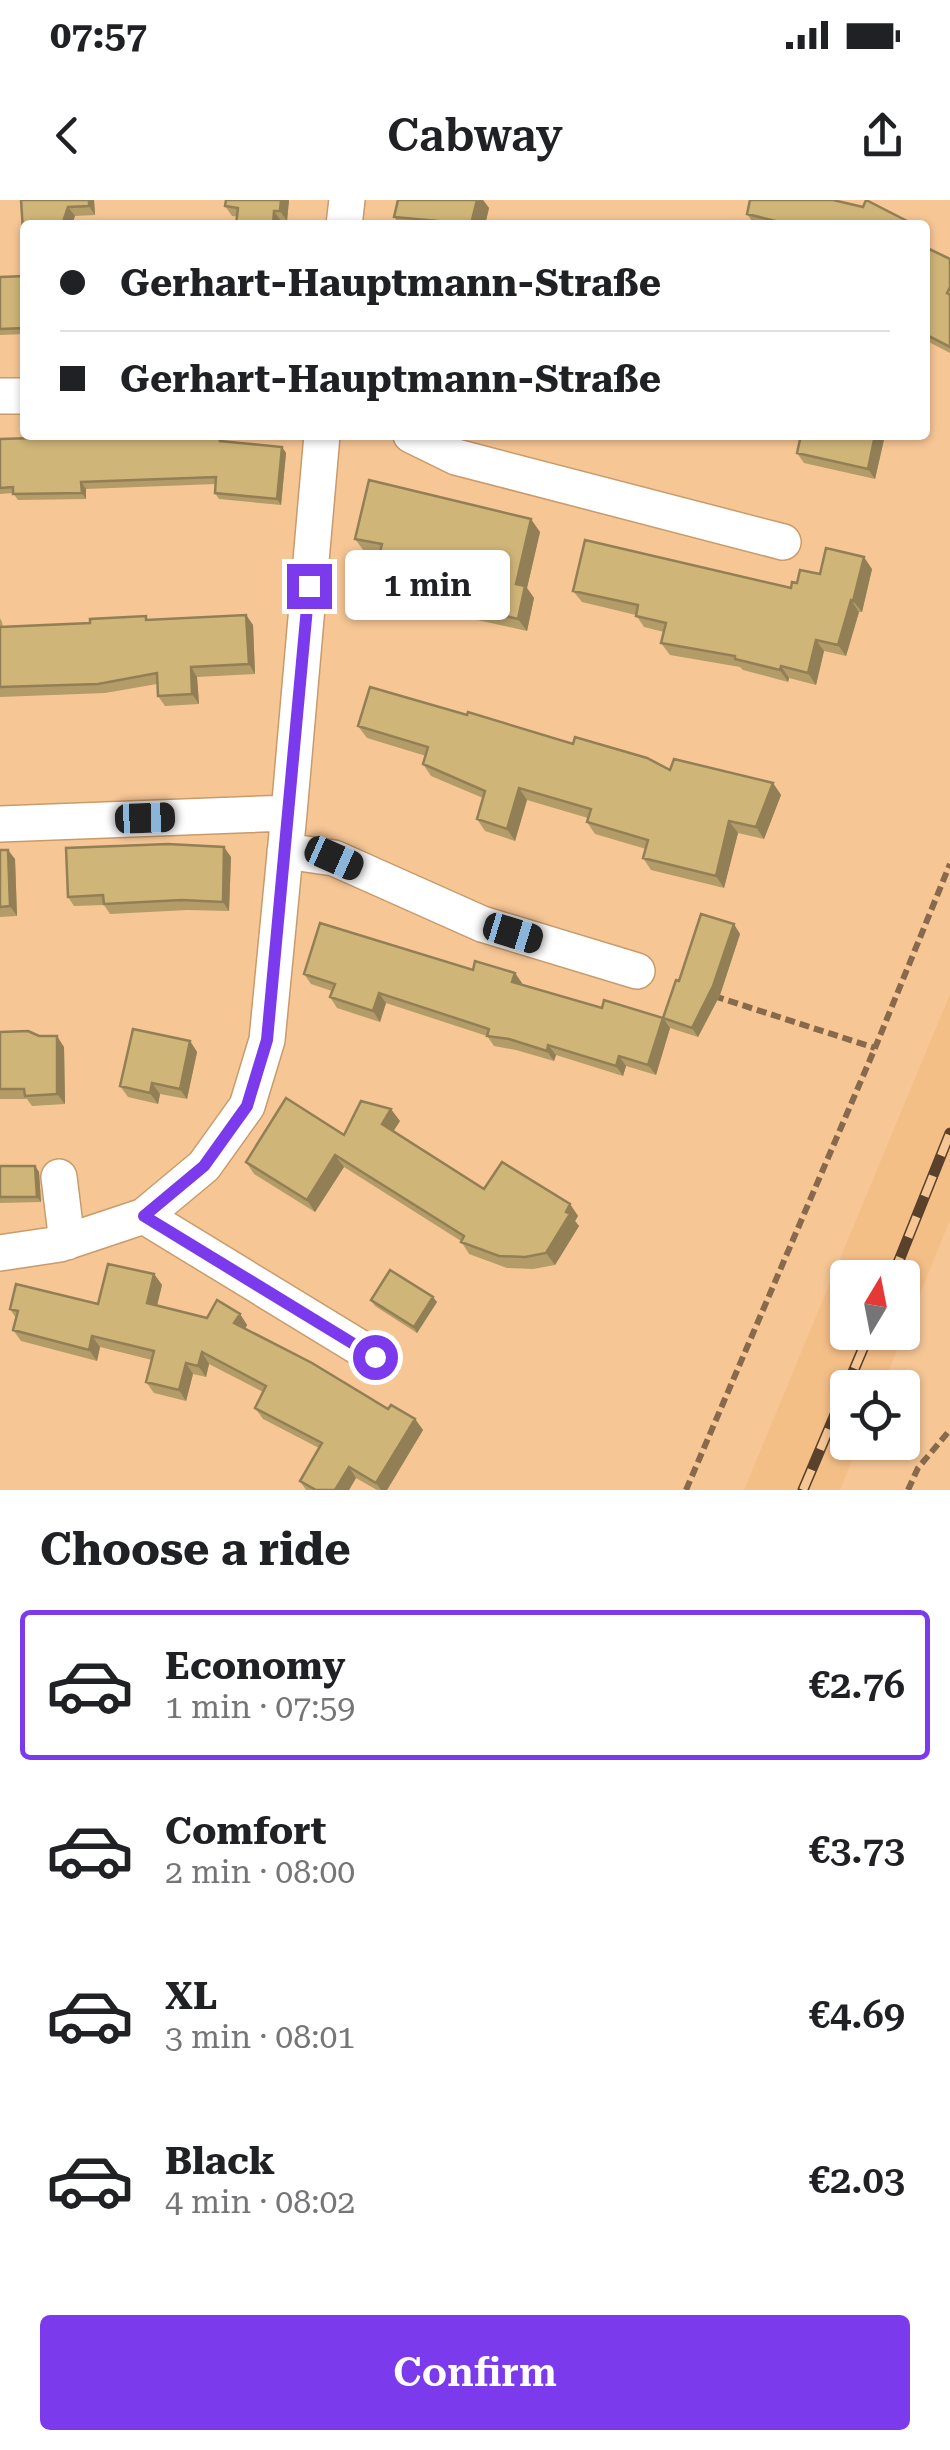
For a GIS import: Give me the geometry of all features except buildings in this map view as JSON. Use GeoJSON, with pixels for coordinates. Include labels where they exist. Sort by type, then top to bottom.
{"type":"FeatureCollection","features":[{"type":"Feature","properties":{"kind":"street"},"geometry":{"type":"LineString","coordinates":[[0,1253],[67,1242],[144,1216],[204,1166],[247,1106],[267,1040],[322,440]]}},
{"type":"Feature","properties":{"kind":"street"},"geometry":{"type":"LineString","coordinates":[[421,440],[456,457],[782,542]]}},
{"type":"Feature","properties":{"kind":"street"},"geometry":{"type":"LineString","coordinates":[[0,824],[290,813]]}},
{"type":"Feature","properties":{"kind":"street"},"geometry":{"type":"LineString","coordinates":[[285,852],[334,858],[482,924],[637,972]]}},
{"type":"Feature","properties":{"kind":"street"},"geometry":{"type":"LineString","coordinates":[[59,1178],[67,1242]]}},
{"type":"Feature","properties":{"kind":"street"},"geometry":{"type":"LineString","coordinates":[[144,1216],[375,1357]]}},
{"type":"Feature","properties":{"kind":"path"},"geometry":{"type":"LineString","coordinates":[[686,1490],[950,864]]}},
{"type":"Feature","properties":{"kind":"path"},"geometry":{"type":"LineString","coordinates":[[710,995],[875,1048]]}},
{"type":"Feature","properties":{"kind":"path"},"geometry":{"type":"LineString","coordinates":[[908,1490],[918,1468],[950,1430]]}},
{"type":"Feature","properties":{"kind":"shaded area"},"geometry":{"type":"Polygon","coordinates":[[[950,994],[950,1220],[920,1294],[920,1260],[840,1260],[950,994]]]}},
{"type":"Feature","properties":{"kind":"shaded area"},"geometry":{"type":"Polygon","coordinates":[[[830,1283],[830,1350],[897,1350],[889,1370],[830,1370],[830,1460],[852,1460],[840,1490],[744,1490],[830,1283]]]}},
{"type":"Feature","properties":{"kind":"railway"},"geometry":{"type":"LineString","coordinates":[[899,1260],[950,1133]]}},
{"type":"Feature","properties":{"kind":"railway"},"geometry":{"type":"LineString","coordinates":[[803,1490],[862,1350]]}},
{"type":"Feature","properties":{"kind":"route"},"geometry":{"type":"LineString","coordinates":[[309,586],[267,1040],[247,1106],[204,1166],[144,1216],[375,1357]]}}]}
